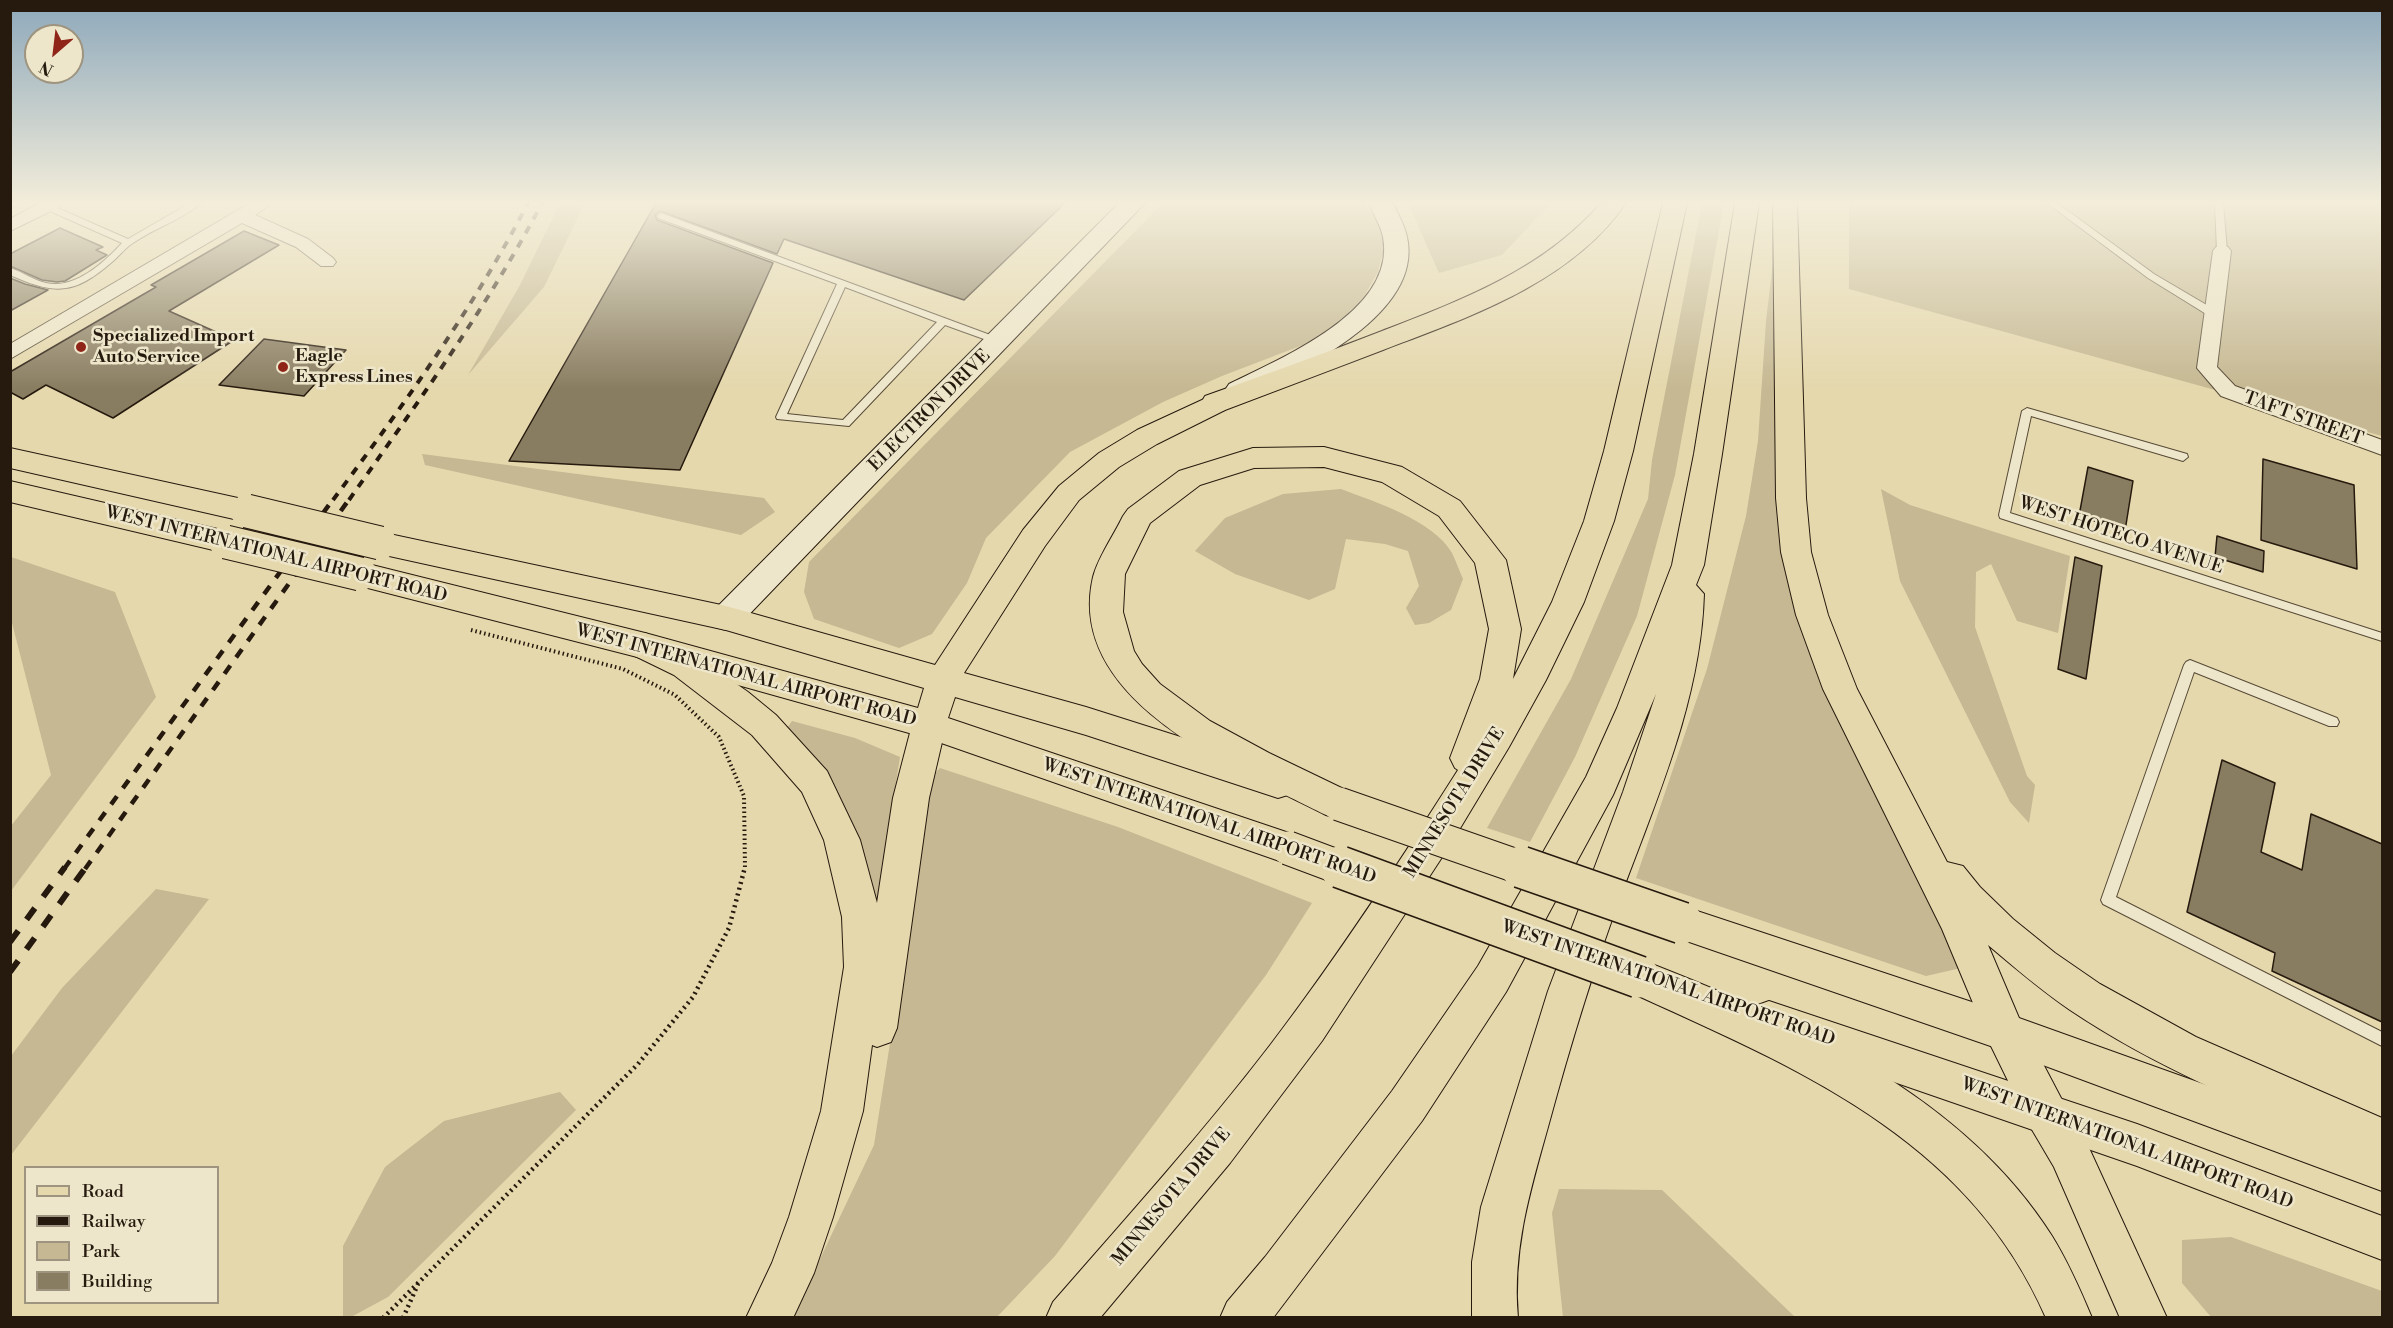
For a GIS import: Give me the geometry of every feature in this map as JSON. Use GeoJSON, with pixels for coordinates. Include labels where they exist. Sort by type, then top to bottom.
{"type":"FeatureCollection","features":[{"type":"Feature","properties":{"kind":"main road"},"geometry":{"type":"LineString","coordinates":[[811,1217],[841,1168],[860,1112],[882,1003],[911,798],[928,726],[944,678],[1034,538],[1069,493],[1109,460],[1147,437],[1215,403],[1346,355],[1493,295],[1545,265]]}},
{"type":"Feature","properties":{"kind":"main road","name":"MINNESOTA DRIVE"},"geometry":{"type":"LineString","coordinates":[[1069,1317],[1259,1093],[1345,975],[1444,824],[1522,695],[1583,568],[1605,502],[1621,446],[1661,265]]}},
{"type":"Feature","properties":{"kind":"main road"},"geometry":{"type":"LineString","coordinates":[[1242,1317],[1281,1273],[1407,1106],[1492,979],[1600,784],[1635,708],[1688,565],[1703,487],[1737,265]]}},
{"type":"Feature","properties":{"kind":"main road"},"geometry":{"type":"LineString","coordinates":[[1786,265],[1789,452],[1796,552],[1812,615],[1840,689],[1959,923],[2005,1032],[2046,1113],[2069,1152],[2144,1317]]}},
{"type":"Feature","properties":{"kind":"main road"},"geometry":{"type":"LineString","coordinates":[[1339,804],[1201,733],[1159,703],[1130,673],[1114,641],[1107,613],[1106,584],[1113,557],[1126,531],[1145,509],[1171,489],[1206,471],[1235,462],[1299,454],[1366,465],[1424,489],[1459,517],[1480,542],[1495,570],[1502,598],[1505,631],[1491,693],[1444,824]]}},
{"type":"Feature","properties":{"kind":"main road","name":"WEST INTERNATIONAL AIRPORT ROAD"},"geometry":{"type":"LineString","coordinates":[[10,458],[380,543],[726,618],[944,678],[1166,746],[1339,804],[2005,1032],[2382,1170]]}},
{"type":"Feature","properties":{"kind":"main road","name":"WEST INTERNATIONAL AIRPORT ROAD"},"geometry":{"type":"LineString","coordinates":[[10,491],[360,574],[645,646],[928,726],[1288,848],[1639,977],[2046,1113],[2212,1172],[2382,1238]]}},
{"type":"Feature","properties":{"kind":"main road"},"geometry":{"type":"LineString","coordinates":[[1496,1317],[1493,1265],[1501,1216],[1554,1031],[1592,921],[1632,820],[1678,683],[1688,620],[1688,565]]}},
{"type":"Feature","properties":{"kind":"main road"},"geometry":{"type":"LineString","coordinates":[[645,646],[686,639],[726,618]]}},
{"type":"Feature","properties":{"kind":"main road"},"geometry":{"type":"LineString","coordinates":[[645,646],[686,666],[736,702],[764,725],[791,752],[815,782],[842,840],[852,873],[861,917],[864,967],[842,1111],[811,1217],[791,1273],[769,1317]]}},
{"type":"Feature","properties":{"kind":"main road"},"geometry":{"type":"LineString","coordinates":[[1898,802],[1954,884],[2024,953],[2056,978],[2139,1028],[2210,1064],[2282,1098],[2382,1139]]}},
{"type":"Feature","properties":{"kind":"main road"},"geometry":{"type":"LineString","coordinates":[[1639,977],[1812,1057],[1880,1096],[1942,1144],[1992,1190],[2039,1253],[2069,1317]]}},
{"type":"Feature","properties":{"kind":"street"},"geometry":{"type":"LineString","coordinates":[[10,353],[159,265]]}},
{"type":"Feature","properties":{"kind":"street","name":"ELECTRON DRIVE"},"geometry":{"type":"LineString","coordinates":[[726,618],[1072,265]]}},
{"type":"Feature","properties":{"kind":"street"},"geometry":{"type":"LineString","coordinates":[[1215,403],[1329,344],[1363,318],[1388,282],[1394,265]]}},
{"type":"Feature","properties":{"kind":"street","name":"TAFT STREET"},"geometry":{"type":"LineString","coordinates":[[2220,265],[2207,368],[2228,391],[2382,448]]}},
{"type":"Feature","properties":{"kind":"lane"},"geometry":{"type":"LineString","coordinates":[[10,271],[43,286],[57,288],[71,284],[104,265]]}},
{"type":"Feature","properties":{"kind":"lane"},"geometry":{"type":"LineString","coordinates":[[793,265],[998,341]]}},
{"type":"Feature","properties":{"kind":"lane"},"geometry":{"type":"LineString","coordinates":[[2136,265],[2214,315]]}},
{"type":"Feature","properties":{"kind":"lane"},"geometry":{"type":"LineString","coordinates":[[842,283],[781,417],[845,424],[943,321]]}},
{"type":"Feature","properties":{"kind":"lane","name":"WEST HOTECO AVENUE"},"geometry":{"type":"LineString","coordinates":[[2183,457],[2027,411],[2004,515],[2382,637]]}},
{"type":"Feature","properties":{"kind":"lane"},"geometry":{"type":"LineString","coordinates":[[2333,722],[2190,665],[2108,900],[2382,1039]]}},
{"type":"Feature","properties":{"kind":"path"},"geometry":{"type":"LineString","coordinates":[[383,1317],[638,1064],[693,997],[729,928],[746,863],[744,796],[724,747],[719,737],[675,695],[623,669],[461,626]]}},
{"type":"Feature","properties":{"kind":"path"},"geometry":{"type":"LineString","coordinates":[[403,1317],[419,1281]]}},
{"type":"Feature","properties":{"kind":"green space"},"geometry":{"type":"Polygon","coordinates":[[[530,265],[555,265],[544,287],[468,375],[530,265]]]}},
{"type":"Feature","properties":{"kind":"green space"},"geometry":{"type":"Polygon","coordinates":[[[1102,265],[1380,265],[1378,272],[1348,324],[1308,343],[1222,376],[1163,402],[1070,452],[986,538],[967,583],[932,634],[899,648],[814,619],[804,592],[809,562],[1102,265]]]}},
{"type":"Feature","properties":{"kind":"green space"},"geometry":{"type":"Polygon","coordinates":[[[1435,265],[1467,265],[1439,273],[1435,265]]]}},
{"type":"Feature","properties":{"kind":"green space"},"geometry":{"type":"Polygon","coordinates":[[[1690,265],[1713,265],[1675,475],[1637,616],[1575,757],[1530,842],[1487,828],[1571,679],[1648,499],[1652,460],[1690,265]]]}},
{"type":"Feature","properties":{"kind":"green space"},"geometry":{"type":"Polygon","coordinates":[[[1773,265],[1778,265],[1785,528],[1961,968],[1926,976],[1636,878],[1707,669],[1746,516],[1758,441],[1766,321],[1773,265]]]}},
{"type":"Feature","properties":{"kind":"green space"},"geometry":{"type":"Polygon","coordinates":[[[1849,265],[2382,265],[2382,436],[1849,289],[1849,265]]]}},
{"type":"Feature","properties":{"kind":"green space"},"geometry":{"type":"Polygon","coordinates":[[[422,454],[764,498],[775,512],[741,535],[425,465],[422,454]]]}},
{"type":"Feature","properties":{"kind":"green space"},"geometry":{"type":"Polygon","coordinates":[[[1341,489],[1402,514],[1443,541],[1452,553],[1463,579],[1451,610],[1429,623],[1415,625],[1406,608],[1419,586],[1408,551],[1385,544],[1346,539],[1335,589],[1309,600],[1235,574],[1195,551],[1225,518],[1283,494],[1341,489]]]}},
{"type":"Feature","properties":{"kind":"green space"},"geometry":{"type":"Polygon","coordinates":[[[1881,489],[1910,505],[2070,556],[2058,633],[2017,621],[1991,564],[1976,572],[1975,627],[2027,776],[2035,785],[2029,823],[2010,802],[1900,581],[1881,489]]]}},
{"type":"Feature","properties":{"kind":"green space"},"geometry":{"type":"Polygon","coordinates":[[[11,557],[115,592],[156,697],[11,891],[11,826],[51,775],[11,619],[11,557]]]}},
{"type":"Feature","properties":{"kind":"green space"},"geometry":{"type":"Polygon","coordinates":[[[792,721],[855,738],[900,757],[877,900],[837,794],[787,728],[792,721]]]}},
{"type":"Feature","properties":{"kind":"green space"},"geometry":{"type":"Polygon","coordinates":[[[940,768],[1118,827],[1312,903],[1266,975],[1055,1256],[997,1317],[792,1318],[874,1145],[932,776],[940,768]]]}},
{"type":"Feature","properties":{"kind":"green space"},"geometry":{"type":"Polygon","coordinates":[[[156,889],[209,899],[11,1155],[11,1056],[62,988],[156,889]]]}},
{"type":"Feature","properties":{"kind":"green space"},"geometry":{"type":"Polygon","coordinates":[[[560,1092],[576,1110],[388,1297],[351,1317],[343,1317],[343,1246],[385,1167],[444,1121],[560,1092]]]}},
{"type":"Feature","properties":{"kind":"green space"},"geometry":{"type":"Polygon","coordinates":[[[1559,1189],[1662,1190],[1795,1317],[1563,1317],[1552,1213],[1559,1189]]]}},
{"type":"Feature","properties":{"kind":"green space"},"geometry":{"type":"Polygon","coordinates":[[[2231,1237],[2382,1291],[2382,1317],[2211,1317],[2182,1283],[2182,1240],[2231,1237]]]}},
{"type":"Feature","properties":{"kind":"building"},"geometry":{"type":"Polygon","coordinates":[[[91,265],[65,281],[57,282],[42,280],[10,266],[91,265]]]}},
{"type":"Feature","properties":{"kind":"building"},"geometry":{"type":"Polygon","coordinates":[[[185,265],[246,265],[169,311],[234,340],[113,418],[46,385],[23,399],[10,392],[10,372],[156,287],[151,285],[185,265]]]}},
{"type":"Feature","properties":{"kind":"building"},"geometry":{"type":"Polygon","coordinates":[[[621,265],[772,265],[680,470],[509,461],[621,265]]]}},
{"type":"Feature","properties":{"kind":"building"},"geometry":{"type":"Polygon","coordinates":[[[861,265],[1000,265],[964,300],[861,265]]]}},
{"type":"Feature","properties":{"kind":"building"},"geometry":{"type":"Polygon","coordinates":[[[10,278],[25,284],[48,290],[10,311],[10,278]]]}},
{"type":"Feature","properties":{"kind":"building","name":"Eagle Express Lines"},"geometry":{"type":"Polygon","coordinates":[[[264,339],[346,350],[304,396],[219,385],[264,339]]]}},
{"type":"Feature","properties":{"kind":"building"},"geometry":{"type":"Polygon","coordinates":[[[2263,459],[2354,485],[2357,569],[2261,540],[2263,459]]]}},
{"type":"Feature","properties":{"kind":"building"},"geometry":{"type":"Polygon","coordinates":[[[2088,467],[2133,481],[2125,531],[2079,516],[2088,467]]]}},
{"type":"Feature","properties":{"kind":"building"},"geometry":{"type":"Polygon","coordinates":[[[2217,536],[2264,551],[2263,572],[2215,557],[2217,536]]]}},
{"type":"Feature","properties":{"kind":"building"},"geometry":{"type":"Polygon","coordinates":[[[2075,557],[2102,566],[2086,679],[2058,669],[2075,557]]]}},
{"type":"Feature","properties":{"kind":"building"},"geometry":{"type":"Polygon","coordinates":[[[2222,760],[2275,783],[2261,852],[2302,870],[2311,814],[2382,844],[2382,1022],[2272,971],[2275,953],[2187,912],[2222,760]]]}},
{"type":"Feature","properties":{"kind":"railway"},"geometry":{"type":"LineString","coordinates":[[333,500],[411,392],[493,265]]}},
{"type":"Feature","properties":{"kind":"railway"},"geometry":{"type":"LineString","coordinates":[[349,500],[475,318],[507,265]]}},
{"type":"Feature","properties":{"kind":"railway"},"geometry":{"type":"LineString","coordinates":[[64,869],[334,498]]}},
{"type":"Feature","properties":{"kind":"railway"},"geometry":{"type":"LineString","coordinates":[[85,869],[350,498]]}},
{"type":"Feature","properties":{"kind":"railway"},"geometry":{"type":"LineString","coordinates":[[10,942],[65,867]]}},
{"type":"Feature","properties":{"kind":"railway"},"geometry":{"type":"LineString","coordinates":[[10,972],[86,867]]}},
{"type":"Feature","properties":{"kind":"place","name":"Specialized Import Auto Service"},"geometry":{"type":"Point","coordinates":[81,347]}},
{"type":"Feature","properties":{"kind":"place","name":"Eagle Express Lines"},"geometry":{"type":"Point","coordinates":[283,367]}}]}
